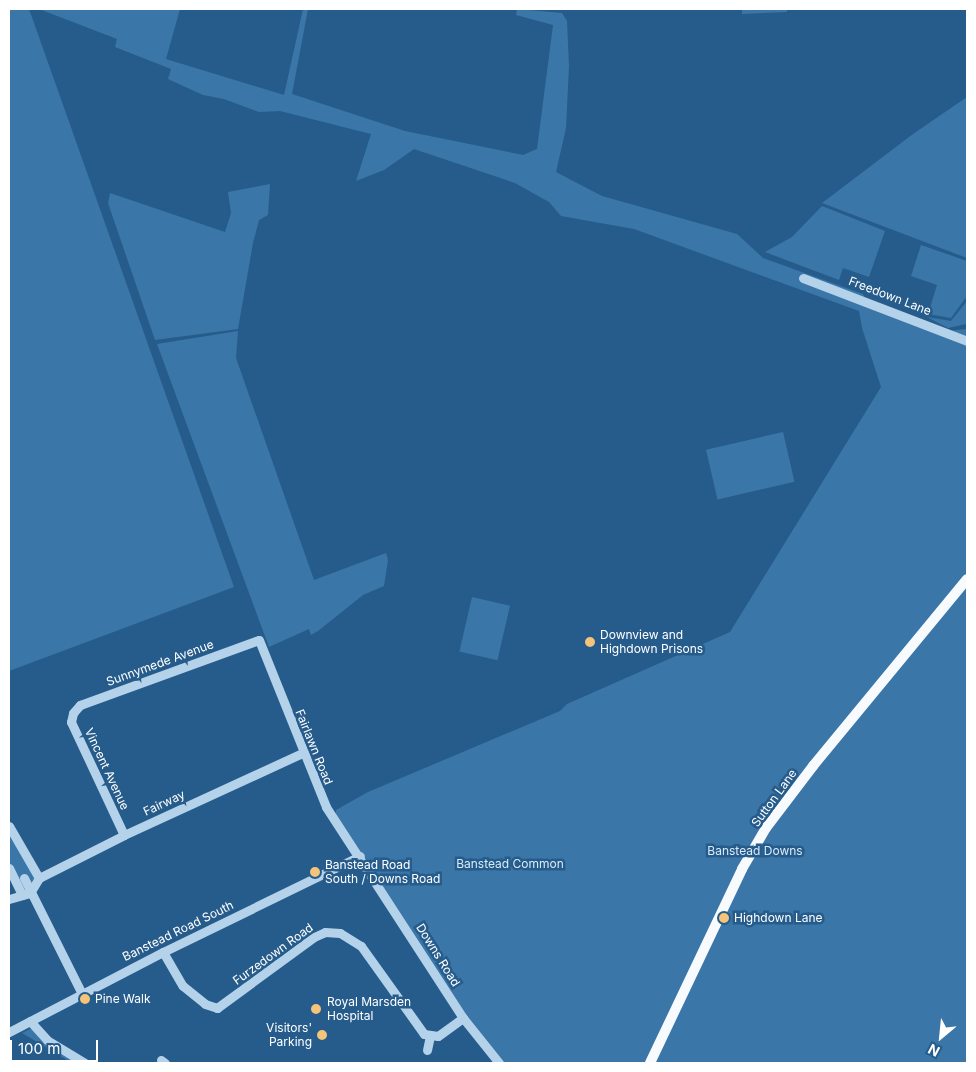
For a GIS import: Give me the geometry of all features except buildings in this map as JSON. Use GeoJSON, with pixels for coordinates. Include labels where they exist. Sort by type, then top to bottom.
{"type":"FeatureCollection","features":[{"type":"Feature","properties":{"kind":"main road","name":"Sutton Lane"},"geometry":{"type":"LineString","coordinates":[[650,1063],[742,869],[766,828],[813,766],[967,579]]}},
{"type":"Feature","properties":{"kind":"street","name":"Freedown Lane"},"geometry":{"type":"LineString","coordinates":[[803,278],[967,341]]}},
{"type":"Feature","properties":{"kind":"street","name":"Sunnymede Avenue"},"geometry":{"type":"LineString","coordinates":[[73,713],[80,706],[258,640]]}},
{"type":"Feature","properties":{"kind":"street","name":"Fairlawn Road"},"geometry":{"type":"LineString","coordinates":[[258,640],[302,753],[326,807],[360,856]]}},
{"type":"Feature","properties":{"kind":"street","name":"Vincent Avenue"},"geometry":{"type":"LineString","coordinates":[[73,713],[71,722],[124,835]]}},
{"type":"Feature","properties":{"kind":"street","name":"Fairway"},"geometry":{"type":"LineString","coordinates":[[37,875],[302,753]]}},
{"type":"Feature","properties":{"kind":"street"},"geometry":{"type":"LineString","coordinates":[[9,826],[37,875]]}},
{"type":"Feature","properties":{"kind":"street","name":"Banstead Road South"},"geometry":{"type":"LineString","coordinates":[[9,1032],[163,952],[360,856]]}},
{"type":"Feature","properties":{"kind":"street","name":"Downs Road"},"geometry":{"type":"LineString","coordinates":[[360,856],[463,1018],[499,1063]]}},
{"type":"Feature","properties":{"kind":"street"},"geometry":{"type":"LineString","coordinates":[[9,868],[20,880],[82,994]]}},
{"type":"Feature","properties":{"kind":"street"},"geometry":{"type":"LineString","coordinates":[[20,880],[37,875]]}},
{"type":"Feature","properties":{"kind":"street"},"geometry":{"type":"LineString","coordinates":[[9,899],[26,894],[37,875]]}},
{"type":"Feature","properties":{"kind":"street","name":"Furzedown Road"},"geometry":{"type":"LineString","coordinates":[[163,952],[183,986],[205,1004],[218,1008],[314,937],[325,932],[345,934],[361,946],[418,1028],[430,1036]]}},
{"type":"Feature","properties":{"kind":"street"},"geometry":{"type":"LineString","coordinates":[[428,1050],[430,1036],[438,1036],[463,1018]]}},
{"type":"Feature","properties":{"kind":"street"},"geometry":{"type":"LineString","coordinates":[[30,1021],[47,1040],[85,1063]]}},
{"type":"Feature","properties":{"kind":"green space"},"geometry":{"type":"Polygon","coordinates":[[[9,9],[29,9],[234,587],[9,671],[9,9]]]}},
{"type":"Feature","properties":{"kind":"green space","name":"Banstead Downs"},"geometry":{"type":"Polygon","coordinates":[[[39,9],[180,9],[166,59],[284,95],[303,9],[308,9],[292,94],[405,131],[523,155],[537,149],[553,25],[516,15],[517,9],[562,13],[567,21],[569,66],[566,128],[556,172],[602,196],[737,234],[763,258],[863,294],[866,300],[946,331],[967,329],[967,1063],[503,1063],[463,1018],[336,821],[336,810],[368,792],[560,711],[567,704],[730,632],[881,387],[862,328],[859,311],[634,229],[561,216],[549,202],[515,183],[414,149],[384,170],[356,181],[371,134],[280,111],[259,112],[224,99],[203,95],[168,79],[171,69],[115,47],[117,39],[39,9]]]}},
{"type":"Feature","properties":{"kind":"green space"},"geometry":{"type":"Polygon","coordinates":[[[742,9],[787,9],[787,12],[742,14],[742,9]]]}},
{"type":"Feature","properties":{"kind":"green space"},"geometry":{"type":"Polygon","coordinates":[[[967,97],[967,258],[822,203],[913,134],[967,97]]]}},
{"type":"Feature","properties":{"kind":"green space"},"geometry":{"type":"Polygon","coordinates":[[[270,184],[268,215],[259,220],[253,243],[238,329],[155,340],[108,203],[110,193],[225,232],[231,213],[228,192],[270,184]]]}},
{"type":"Feature","properties":{"kind":"green space"},"geometry":{"type":"Polygon","coordinates":[[[822,206],[885,231],[869,277],[843,268],[839,280],[765,252],[792,237],[822,206]]]}},
{"type":"Feature","properties":{"kind":"green space"},"geometry":{"type":"Polygon","coordinates":[[[921,245],[967,261],[967,296],[951,318],[928,314],[937,285],[911,276],[921,245]]]}},
{"type":"Feature","properties":{"kind":"green space"},"geometry":{"type":"Polygon","coordinates":[[[967,301],[966,324],[948,328],[927,317],[951,321],[967,301]]]}},
{"type":"Feature","properties":{"kind":"green space"},"geometry":{"type":"Polygon","coordinates":[[[238,331],[236,358],[314,580],[386,553],[388,560],[384,586],[363,595],[311,635],[309,629],[269,647],[157,344],[238,331]]]}},
{"type":"Feature","properties":{"kind":"green space"},"geometry":{"type":"Polygon","coordinates":[[[783,432],[794,482],[717,499],[706,450],[783,432]]]}},
{"type":"Feature","properties":{"kind":"green space"},"geometry":{"type":"Polygon","coordinates":[[[472,597],[510,606],[497,660],[459,652],[472,597]]]}},
{"type":"Feature","properties":{"kind":"green space"},"geometry":{"type":"Polygon","coordinates":[[[9,826],[39,878],[22,895],[9,868],[9,826]]]}},
{"type":"Feature","properties":{"kind":"green space"},"geometry":{"type":"Polygon","coordinates":[[[32,1028],[79,1063],[72,1063],[22,1033],[32,1028]]]}},
{"type":"Feature","properties":{"kind":"place","name":"Downview and Highdown Prisons"},"geometry":{"type":"Point","coordinates":[590,642]}},
{"type":"Feature","properties":{"kind":"place","name":"Banstead Road South / Downs Road"},"geometry":{"type":"Point","coordinates":[315,872]}},
{"type":"Feature","properties":{"kind":"place","name":"Highdown Lane"},"geometry":{"type":"Point","coordinates":[724,918]}},
{"type":"Feature","properties":{"kind":"place","name":"Pine Walk"},"geometry":{"type":"Point","coordinates":[85,999]}},
{"type":"Feature","properties":{"kind":"place","name":"Royal Marsden Hospital"},"geometry":{"type":"Point","coordinates":[316,1009]}},
{"type":"Feature","properties":{"kind":"place","name":"Visitors' Parking"},"geometry":{"type":"Point","coordinates":[322,1035]}},
{"type":"Feature","properties":{"kind":"park label","name":"Banstead Common"},"geometry":{"type":"Point","coordinates":[510,864]}}]}
